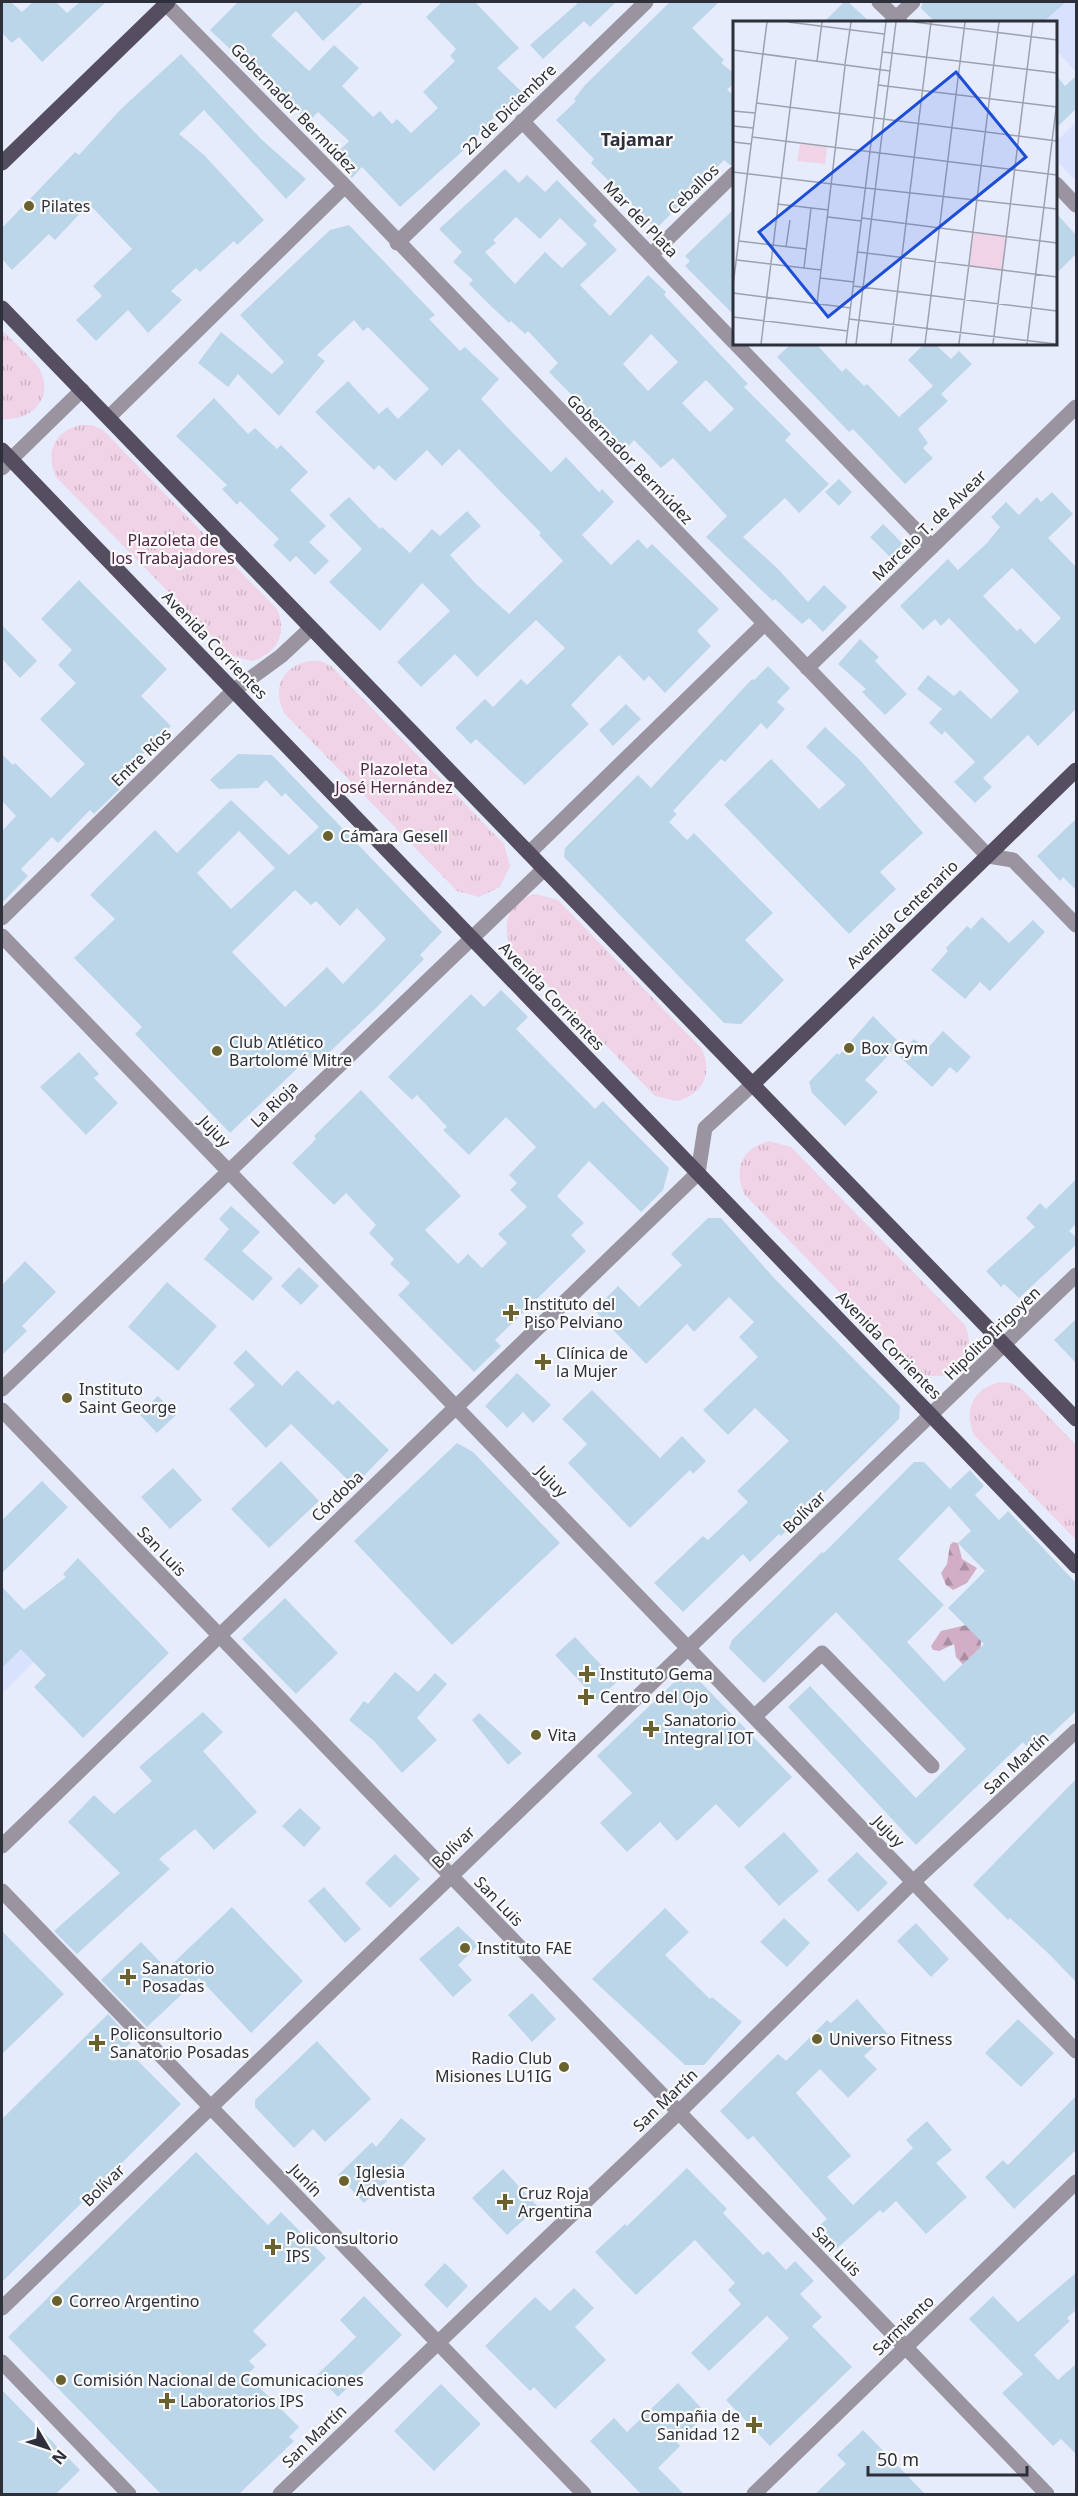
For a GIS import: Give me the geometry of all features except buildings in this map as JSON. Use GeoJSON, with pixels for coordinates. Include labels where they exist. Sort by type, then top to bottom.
{"type":"FeatureCollection","features":[{"type":"Feature","properties":{"kind":"main road"},"geometry":{"type":"LineString","coordinates":[[2,163],[167,3]]}},
{"type":"Feature","properties":{"kind":"main road"},"geometry":{"type":"LineString","coordinates":[[2,308],[1077,1419]]}},
{"type":"Feature","properties":{"kind":"main road","name":"Avenida Corrientes"},"geometry":{"type":"LineString","coordinates":[[5,459],[234,691],[1077,1566]]}},
{"type":"Feature","properties":{"kind":"main road","name":"Avenida Centenario"},"geometry":{"type":"LineString","coordinates":[[753,1084],[1077,770]]}},
{"type":"Feature","properties":{"kind":"street","name":"22 de Diciembre"},"geometry":{"type":"LineString","coordinates":[[397,243],[646,2]]}},
{"type":"Feature","properties":{"kind":"street"},"geometry":{"type":"LineString","coordinates":[[879,2],[896,21],[913,2]]}},
{"type":"Feature","properties":{"kind":"street","name":"Gobernador Bermúdez"},"geometry":{"type":"LineString","coordinates":[[167,3],[988,856]]}},
{"type":"Feature","properties":{"kind":"street","name":"Mar del Plata"},"geometry":{"type":"LineString","coordinates":[[522,121],[733,341]]}},
{"type":"Feature","properties":{"kind":"street","name":"Ceballos"},"geometry":{"type":"LineString","coordinates":[[651,255],[733,176]]}},
{"type":"Feature","properties":{"kind":"street"},"geometry":{"type":"LineString","coordinates":[[1057,185],[1077,205]]}},
{"type":"Feature","properties":{"kind":"street"},"geometry":{"type":"LineString","coordinates":[[109,417],[345,186]]}},
{"type":"Feature","properties":{"kind":"street","name":"Mar del Plata"},"geometry":{"type":"LineString","coordinates":[[737,345],[932,547]]}},
{"type":"Feature","properties":{"kind":"street"},"geometry":{"type":"LineString","coordinates":[[5,459],[82,390]]}},
{"type":"Feature","properties":{"kind":"street","name":"Marcelo T. de Alvear"},"geometry":{"type":"LineString","coordinates":[[807,668],[1077,407]]}},
{"type":"Feature","properties":{"kind":"street"},"geometry":{"type":"LineString","coordinates":[[528,853],[764,624]]}},
{"type":"Feature","properties":{"kind":"street","name":"Entre Ríos"},"geometry":{"type":"LineString","coordinates":[[2,918],[234,691],[282,656],[311,628]]}},
{"type":"Feature","properties":{"kind":"street"},"geometry":{"type":"LineString","coordinates":[[988,856],[1012,860],[1077,925]]}},
{"type":"Feature","properties":{"kind":"street","name":"La Rioja"},"geometry":{"type":"LineString","coordinates":[[2,1389],[544,869]]}},
{"type":"Feature","properties":{"kind":"street","name":"Jujuy"},"geometry":{"type":"LineString","coordinates":[[2,936],[1077,2051]]}},
{"type":"Feature","properties":{"kind":"street"},"geometry":{"type":"LineString","coordinates":[[698,1173],[705,1128],[753,1084]]}},
{"type":"Feature","properties":{"kind":"street","name":"Córdoba"},"geometry":{"type":"LineString","coordinates":[[2,1846],[698,1173]]}},
{"type":"Feature","properties":{"kind":"street","name":"Hipólito Irigoyen"},"geometry":{"type":"LineString","coordinates":[[932,1415],[1077,1275]]}},
{"type":"Feature","properties":{"kind":"street","name":"San Luis"},"geometry":{"type":"LineString","coordinates":[[2,1410],[1047,2494]]}},
{"type":"Feature","properties":{"kind":"street","name":"Bolívar"},"geometry":{"type":"LineString","coordinates":[[2,2308],[687,1647],[932,1415]]}},
{"type":"Feature","properties":{"kind":"street"},"geometry":{"type":"LineString","coordinates":[[754,1717],[822,1653],[932,1766]]}},
{"type":"Feature","properties":{"kind":"street","name":"San Martín"},"geometry":{"type":"LineString","coordinates":[[280,2494],[678,2113],[914,1882],[1077,1731]]}},
{"type":"Feature","properties":{"kind":"street","name":"Junín"},"geometry":{"type":"LineString","coordinates":[[2,1891],[584,2494]]}},
{"type":"Feature","properties":{"kind":"street","name":"Sarmiento"},"geometry":{"type":"LineString","coordinates":[[754,2494],[1077,2182]]}},
{"type":"Feature","properties":{"kind":"street"},"geometry":{"type":"LineString","coordinates":[[2,2362],[129,2494]]}},
{"type":"Feature","properties":{"kind":"shaded area"},"geometry":{"type":"Polygon","coordinates":[[[1010,2],[1076,2],[1076,72],[1057,51],[1057,21],[1029,21],[1010,2]]]}},
{"type":"Feature","properties":{"kind":"shaded area"},"geometry":{"type":"Polygon","coordinates":[[[1076,122],[1076,181],[1057,161],[1057,141],[1076,122]]]}},
{"type":"Feature","properties":{"kind":"shaded area"},"geometry":{"type":"Polygon","coordinates":[[[2,1587],[55,1641],[2,1694],[2,1587]]]}},
{"type":"Feature","properties":{"kind":"green space"},"geometry":{"type":"Polygon","coordinates":[[[2,330],[30,357],[43,378],[43,397],[38,405],[31,412],[13,419],[2,419],[2,330]]]}},
{"type":"Feature","properties":{"kind":"green space","name":"Plazoleta de los Trabajadores"},"geometry":{"type":"Polygon","coordinates":[[[81,425],[92,425],[103,430],[277,609],[281,634],[274,648],[261,658],[252,661],[230,655],[56,477],[51,459],[54,444],[64,432],[81,425]]]}},
{"type":"Feature","properties":{"kind":"green space","name":"Plazoleta José Hernández"},"geometry":{"type":"Polygon","coordinates":[[[309,661],[321,661],[331,666],[504,844],[510,866],[500,887],[479,897],[457,891],[284,713],[279,695],[282,680],[292,668],[309,661]]]}},
{"type":"Feature","properties":{"kind":"green space"},"geometry":{"type":"Polygon","coordinates":[[[536,894],[558,900],[702,1049],[706,1075],[699,1088],[693,1093],[677,1101],[655,1096],[511,947],[507,929],[510,914],[520,901],[536,894]]]}},
{"type":"Feature","properties":{"kind":"green space"},"geometry":{"type":"Polygon","coordinates":[[[769,1141],[791,1147],[965,1325],[969,1338],[969,1349],[960,1367],[942,1376],[930,1376],[917,1372],[744,1194],[739,1176],[742,1161],[752,1149],[769,1141]]]}},
{"type":"Feature","properties":{"kind":"green space"},"geometry":{"type":"Polygon","coordinates":[[[999,1382],[1011,1383],[1022,1389],[1076,1445],[1076,1540],[974,1435],[970,1417],[973,1402],[983,1390],[999,1382]]]}},
{"type":"Feature","properties":{"kind":"green space"},"geometry":{"type":"Polygon","coordinates":[[[1066,1452],[1076,1462],[1076,1524],[1035,1482],[1066,1452]]]}},
{"type":"Feature","properties":{"kind":"green space"},"geometry":{"type":"Polygon","coordinates":[[[953,1542],[958,1543],[962,1559],[977,1568],[967,1583],[953,1590],[946,1585],[941,1573],[947,1564],[950,1545],[953,1542]]]}},
{"type":"Feature","properties":{"kind":"green space"},"geometry":{"type":"Polygon","coordinates":[[[966,1625],[987,1641],[981,1641],[980,1655],[965,1667],[956,1657],[954,1644],[939,1651],[933,1650],[931,1646],[941,1631],[966,1625]]]}},
{"type":"Feature","properties":{"kind":"place","name":"Pilates"},"geometry":{"type":"Point","coordinates":[29,206]}},
{"type":"Feature","properties":{"kind":"place","name":"Cámara Gesell"},"geometry":{"type":"Point","coordinates":[328,836]}},
{"type":"Feature","properties":{"kind":"place","name":"Box Gym"},"geometry":{"type":"Point","coordinates":[849,1048]}},
{"type":"Feature","properties":{"kind":"place","name":"Club Atlético Bartolomé Mitre"},"geometry":{"type":"Point","coordinates":[217,1051]}},
{"type":"Feature","properties":{"kind":"place","name":"Instituto del Piso Pelviano"},"geometry":{"type":"Point","coordinates":[511,1313]}},
{"type":"Feature","properties":{"kind":"place","name":"Clínica de la Mujer"},"geometry":{"type":"Point","coordinates":[543,1362]}},
{"type":"Feature","properties":{"kind":"place","name":"Instituto Saint George"},"geometry":{"type":"Point","coordinates":[67,1398]}},
{"type":"Feature","properties":{"kind":"place","name":"Instituto Gema"},"geometry":{"type":"Point","coordinates":[587,1674]}},
{"type":"Feature","properties":{"kind":"place","name":"Centro del Ojo"},"geometry":{"type":"Point","coordinates":[586,1697]}},
{"type":"Feature","properties":{"kind":"place","name":"Sanatorio Integral IOT"},"geometry":{"type":"Point","coordinates":[651,1729]}},
{"type":"Feature","properties":{"kind":"place","name":"Vita"},"geometry":{"type":"Point","coordinates":[536,1735]}},
{"type":"Feature","properties":{"kind":"place","name":"Instituto FAE"},"geometry":{"type":"Point","coordinates":[465,1948]}},
{"type":"Feature","properties":{"kind":"place","name":"Sanatorio Posadas"},"geometry":{"type":"Point","coordinates":[128,1977]}},
{"type":"Feature","properties":{"kind":"place","name":"Universo Fitness"},"geometry":{"type":"Point","coordinates":[817,2039]}},
{"type":"Feature","properties":{"kind":"place","name":"Policonsultorio Sanatorio Posadas"},"geometry":{"type":"Point","coordinates":[97,2043]}},
{"type":"Feature","properties":{"kind":"place","name":"Radio Club Misiones LU1IG"},"geometry":{"type":"Point","coordinates":[564,2067]}},
{"type":"Feature","properties":{"kind":"place","name":"Iglesia Adventista"},"geometry":{"type":"Point","coordinates":[344,2181]}},
{"type":"Feature","properties":{"kind":"place","name":"Cruz Roja Argentina"},"geometry":{"type":"Point","coordinates":[505,2202]}},
{"type":"Feature","properties":{"kind":"place","name":"Policonsultorio IPS"},"geometry":{"type":"Point","coordinates":[273,2247]}},
{"type":"Feature","properties":{"kind":"place","name":"Correo Argentino"},"geometry":{"type":"Point","coordinates":[57,2301]}},
{"type":"Feature","properties":{"kind":"place","name":"Comisión Nacional de Comunicaciones"},"geometry":{"type":"Point","coordinates":[61,2380]}},
{"type":"Feature","properties":{"kind":"place","name":"Laboratorios IPS"},"geometry":{"type":"Point","coordinates":[167,2401]}},
{"type":"Feature","properties":{"kind":"place","name":"Compañia de Sanidad 12"},"geometry":{"type":"Point","coordinates":[754,2425]}},
{"type":"Feature","properties":{"kind":"district","name":"Tajamar"},"geometry":{"type":"Point","coordinates":[637,140]}}]}
